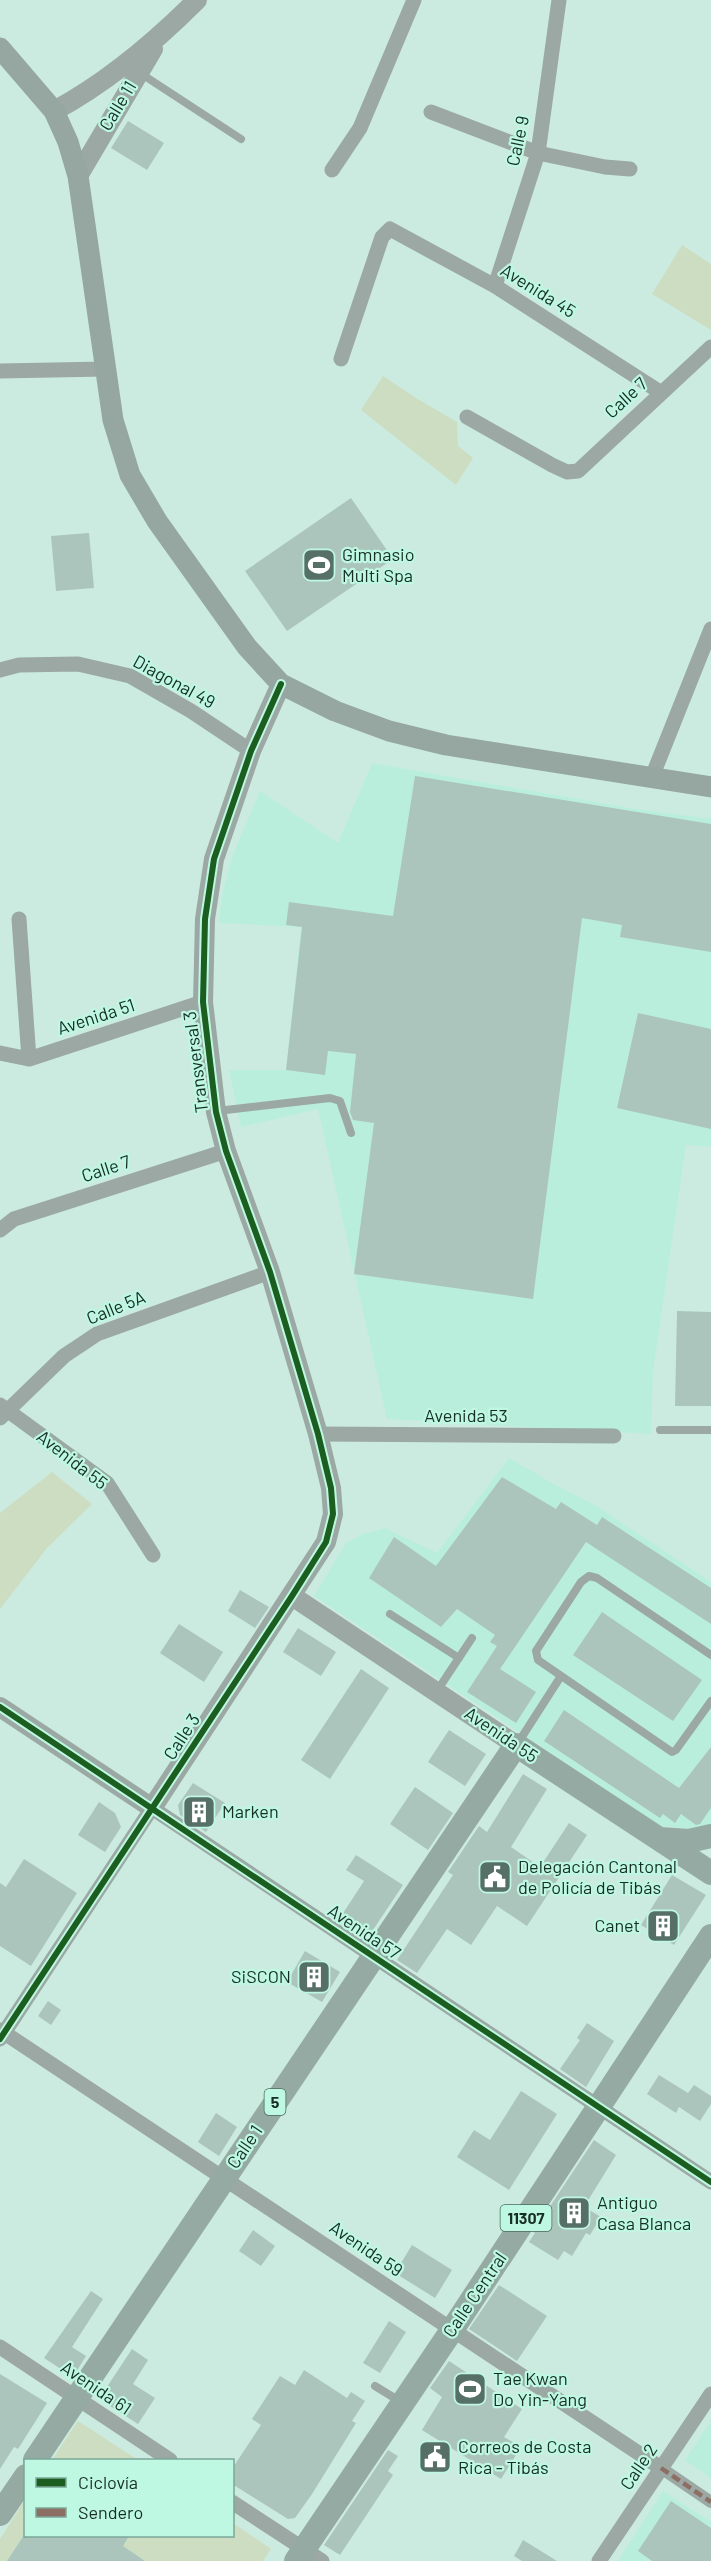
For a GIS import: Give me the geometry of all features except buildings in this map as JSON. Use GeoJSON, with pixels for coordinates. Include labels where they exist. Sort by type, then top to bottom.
{"type":"FeatureCollection","features":[{"type":"Feature","properties":{"kind":"main road"},"geometry":{"type":"LineString","coordinates":[[0,48],[54,111],[68,142],[78,176],[113,420],[130,475],[157,521],[247,647],[281,684],[335,711],[389,731],[446,745],[711,787]]}},
{"type":"Feature","properties":{"kind":"main road","name":"Avenida 55"},"geometry":{"type":"LineString","coordinates":[[516,1745],[711,1873]]}},
{"type":"Feature","properties":{"kind":"main road","name":"Calle 1"},"geometry":{"type":"LineString","coordinates":[[36,2459],[516,1745]]}},
{"type":"Feature","properties":{"kind":"main road"},"geometry":{"type":"LineString","coordinates":[[659,1839],[689,1841],[711,1836]]}},
{"type":"Feature","properties":{"kind":"main road","name":"Calle Central"},"geometry":{"type":"LineString","coordinates":[[307,2557],[402,2403],[711,1936]]}},
{"type":"Feature","properties":{"kind":"main road"},"geometry":{"type":"LineString","coordinates":[[0,2514],[24,2479]]}},
{"type":"Feature","properties":{"kind":"street","name":"Calle 11"},"geometry":{"type":"LineString","coordinates":[[54,111],[91,91],[160,37],[197,0]]}},
{"type":"Feature","properties":{"kind":"street"},"geometry":{"type":"LineString","coordinates":[[332,170],[360,128],[414,0]]}},
{"type":"Feature","properties":{"kind":"street","name":"Calle 9"},"geometry":{"type":"LineString","coordinates":[[495,286],[538,153],[559,0]]}},
{"type":"Feature","properties":{"kind":"street","name":"Calle 11"},"geometry":{"type":"LineString","coordinates":[[78,176],[160,37]]}},
{"type":"Feature","properties":{"kind":"street"},"geometry":{"type":"LineString","coordinates":[[431,112],[538,153],[605,167],[630,169]]}},
{"type":"Feature","properties":{"kind":"street","name":"Avenida 45"},"geometry":{"type":"LineString","coordinates":[[341,359],[382,237],[390,229],[495,286],[660,392]]}},
{"type":"Feature","properties":{"kind":"street","name":"Calle 7"},"geometry":{"type":"LineString","coordinates":[[467,417],[567,472],[578,471],[660,392],[711,347]]}},
{"type":"Feature","properties":{"kind":"street"},"geometry":{"type":"LineString","coordinates":[[0,371],[106,369]]}},
{"type":"Feature","properties":{"kind":"street"},"geometry":{"type":"LineString","coordinates":[[652,777],[711,629]]}},
{"type":"Feature","properties":{"kind":"street","name":"Diagonal 49"},"geometry":{"type":"LineString","coordinates":[[0,670],[19,665],[78,664],[130,676],[191,711],[251,751]]}},
{"type":"Feature","properties":{"kind":"street","name":"Transversal 3"},"geometry":{"type":"LineString","coordinates":[[281,684],[251,751],[214,859],[205,919],[204,1002],[216,1112],[226,1151],[270,1272],[318,1434]]}},
{"type":"Feature","properties":{"kind":"street"},"geometry":{"type":"LineString","coordinates":[[19,919],[29,1059]]}},
{"type":"Feature","properties":{"kind":"street","name":"Avenida 51"},"geometry":{"type":"LineString","coordinates":[[0,1053],[29,1059],[204,1002]]}},
{"type":"Feature","properties":{"kind":"street","name":"Calle 7"},"geometry":{"type":"LineString","coordinates":[[0,1230],[7,1216],[226,1151]]}},
{"type":"Feature","properties":{"kind":"street","name":"Calle 5A"},"geometry":{"type":"LineString","coordinates":[[3,1411],[63,1356],[97,1334],[270,1272]]}},
{"type":"Feature","properties":{"kind":"street","name":"Avenida 55"},"geometry":{"type":"LineString","coordinates":[[3,1411],[107,1483],[153,1555]]}},
{"type":"Feature","properties":{"kind":"street","name":"Avenida 53"},"geometry":{"type":"LineString","coordinates":[[318,1434],[614,1436]]}},
{"type":"Feature","properties":{"kind":"street","name":"Calle 3"},"geometry":{"type":"LineString","coordinates":[[1,2034],[153,1808],[326,1542],[333,1514],[331,1488],[318,1434]]}},
{"type":"Feature","properties":{"kind":"street","name":"Avenida 55"},"geometry":{"type":"LineString","coordinates":[[292,1596],[516,1745]]}},
{"type":"Feature","properties":{"kind":"street","name":"Avenida 57"},"geometry":{"type":"LineString","coordinates":[[0,1707],[711,2182]]}},
{"type":"Feature","properties":{"kind":"street","name":"Avenida 59"},"geometry":{"type":"LineString","coordinates":[[1,2034],[224,2178],[711,2502]]}},
{"type":"Feature","properties":{"kind":"street","name":"Avenida 61"},"geometry":{"type":"LineString","coordinates":[[0,2347],[168,2459]]}},
{"type":"Feature","properties":{"kind":"street","name":"Calle 2"},"geometry":{"type":"LineString","coordinates":[[599,2561],[711,2394]]}},
{"type":"Feature","properties":{"kind":"street"},"geometry":{"type":"LineString","coordinates":[[234,2503],[307,2557]]}},
{"type":"Feature","properties":{"kind":"lane"},"geometry":{"type":"LineString","coordinates":[[138,73],[241,139]]}},
{"type":"Feature","properties":{"kind":"lane"},"geometry":{"type":"LineString","coordinates":[[216,1112],[330,1098],[340,1101],[351,1133]]}},
{"type":"Feature","properties":{"kind":"lane"},"geometry":{"type":"LineString","coordinates":[[660,1430],[711,1430]]}},
{"type":"Feature","properties":{"kind":"lane"},"geometry":{"type":"LineString","coordinates":[[711,1655],[597,1578],[589,1576],[581,1582],[536,1651],[538,1660],[672,1752],[676,1750],[711,1701]]}},
{"type":"Feature","properties":{"kind":"lane"},"geometry":{"type":"LineString","coordinates":[[390,1614],[459,1658]]}},
{"type":"Feature","properties":{"kind":"lane"},"geometry":{"type":"LineString","coordinates":[[436,1692],[472,1638]]}},
{"type":"Feature","properties":{"kind":"lane"},"geometry":{"type":"LineString","coordinates":[[516,1745],[561,1676]]}},
{"type":"Feature","properties":{"kind":"lane"},"geometry":{"type":"LineString","coordinates":[[375,2386],[402,2403]]}},
{"type":"Feature","properties":{"kind":"shaded area"},"geometry":{"type":"Polygon","coordinates":[[[682,245],[711,264],[711,330],[652,294],[682,245]]]}},
{"type":"Feature","properties":{"kind":"shaded area"},"geometry":{"type":"Polygon","coordinates":[[[383,376],[457,422],[458,446],[473,458],[456,485],[361,410],[383,376]]]}},
{"type":"Feature","properties":{"kind":"shaded area"},"geometry":{"type":"Polygon","coordinates":[[[372,763],[635,809],[711,819],[711,1147],[686,1145],[653,1372],[651,1434],[387,1419],[318,1109],[241,1127],[229,1070],[286,1070],[301,927],[219,923],[222,895],[232,857],[260,791],[338,843],[372,763]]]}},
{"type":"Feature","properties":{"kind":"shaded area"},"geometry":{"type":"Polygon","coordinates":[[[509,1458],[595,1505],[711,1582],[711,1825],[701,1830],[660,1826],[314,1596],[346,1543],[363,1534],[385,1528],[437,1553],[509,1458]]]}},
{"type":"Feature","properties":{"kind":"shaded area"},"geometry":{"type":"Polygon","coordinates":[[[52,1472],[92,1504],[47,1548],[0,1609],[0,1513],[52,1472]]]}},
{"type":"Feature","properties":{"kind":"shaded area"},"geometry":{"type":"Polygon","coordinates":[[[78,2421],[136,2459],[53,2459],[78,2421]]]}},
{"type":"Feature","properties":{"kind":"shaded area"},"geometry":{"type":"Polygon","coordinates":[[[711,2421],[711,2478],[685,2460],[711,2421]]]}},
{"type":"Feature","properties":{"kind":"shaded area"},"geometry":{"type":"Polygon","coordinates":[[[663,2491],[711,2522],[711,2561],[618,2561],[663,2491]]]}},
{"type":"Feature","properties":{"kind":"shaded area"},"geometry":{"type":"Polygon","coordinates":[[[24,2502],[24,2535],[7,2561],[0,2561],[0,2539],[24,2502]]]}},
{"type":"Feature","properties":{"kind":"shaded area"},"geometry":{"type":"Polygon","coordinates":[[[234,2524],[271,2549],[263,2561],[145,2561],[123,2546],[129,2537],[234,2537],[234,2524]]]}},
{"type":"Feature","properties":{"kind":"marked path"},"geometry":{"type":"LineString","coordinates":[[661,2468],[711,2502]]}},
{"type":"Feature","properties":{"kind":"cycle path"},"geometry":{"type":"LineString","coordinates":[[0,2039],[292,1596],[326,1542],[333,1514],[331,1488],[318,1434],[270,1272],[226,1151],[216,1112],[203,1002],[205,919],[214,859],[251,751],[281,684]]}},
{"type":"Feature","properties":{"kind":"cycle path"},"geometry":{"type":"LineString","coordinates":[[0,1707],[711,2182]]}},
{"type":"Feature","properties":{"kind":"place","name":"Gimnasio Multi Spa"},"geometry":{"type":"Point","coordinates":[319,565]}},
{"type":"Feature","properties":{"kind":"place","name":"Marken"},"geometry":{"type":"Point","coordinates":[199,1812]}},
{"type":"Feature","properties":{"kind":"place","name":"Delegación Cantonal de Policía de Tibás"},"geometry":{"type":"Point","coordinates":[495,1877]}},
{"type":"Feature","properties":{"kind":"place","name":"Canet"},"geometry":{"type":"Point","coordinates":[663,1926]}},
{"type":"Feature","properties":{"kind":"place","name":"SiSCON"},"geometry":{"type":"Point","coordinates":[314,1977]}},
{"type":"Feature","properties":{"kind":"place","name":"Antiguo Casa Blanca"},"geometry":{"type":"Point","coordinates":[574,2213]}},
{"type":"Feature","properties":{"kind":"place","name":"Tae Kwan Do Yin-Yang"},"geometry":{"type":"Point","coordinates":[470,2389]}},
{"type":"Feature","properties":{"kind":"place","name":"Correos de Costa Rica - Tibás"},"geometry":{"type":"Point","coordinates":[435,2457]}}]}
